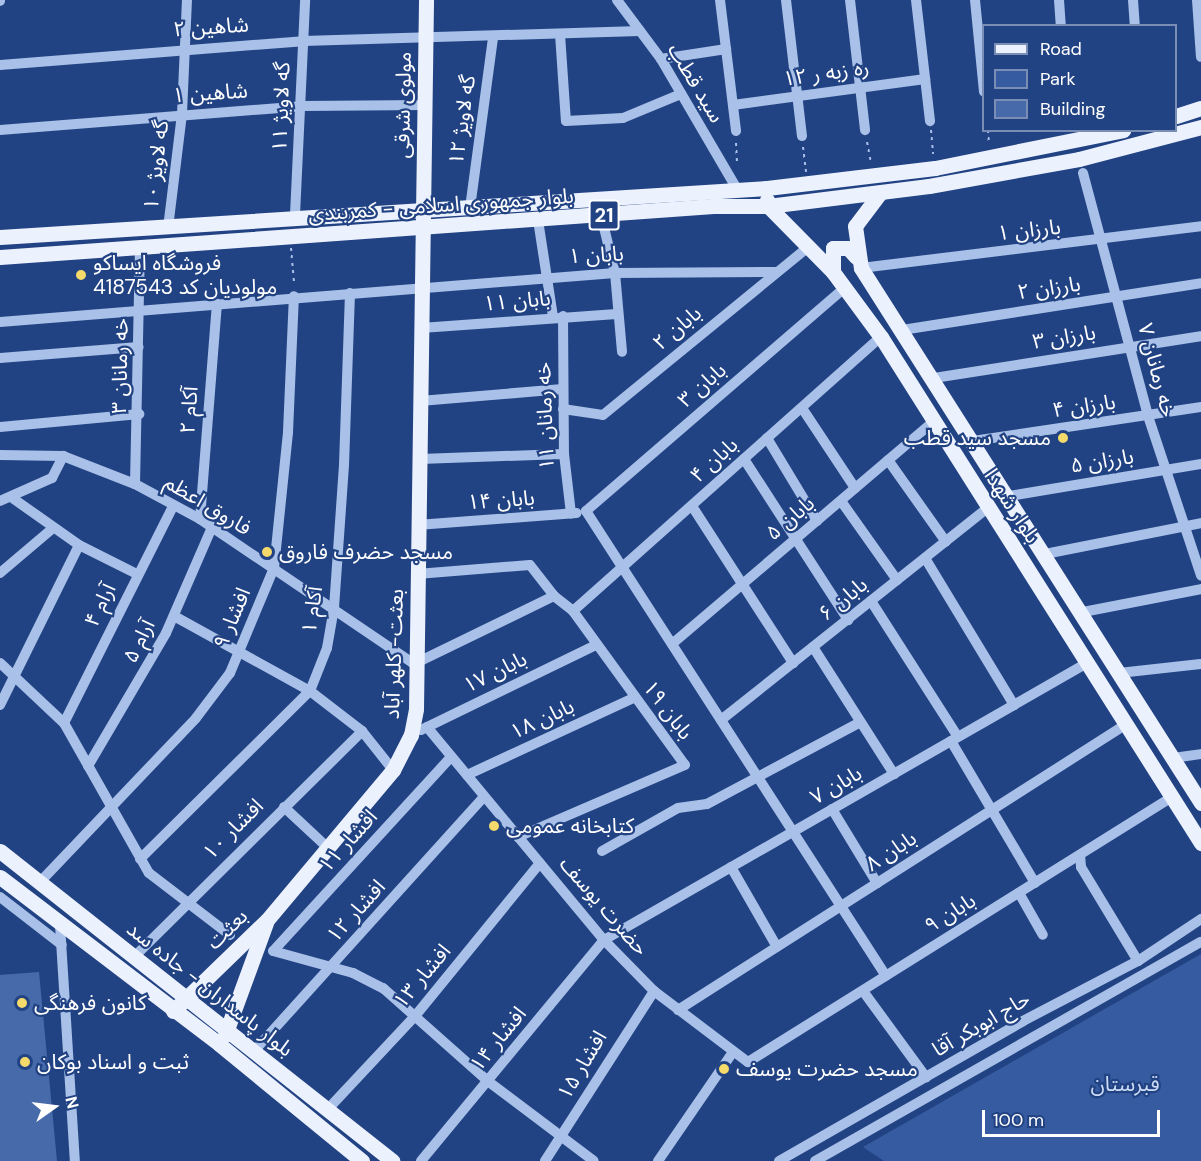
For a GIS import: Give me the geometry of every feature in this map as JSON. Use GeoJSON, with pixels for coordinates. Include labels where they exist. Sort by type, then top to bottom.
{"type":"FeatureCollection","features":[{"type":"Feature","properties":{"kind":"main road","name":"مولوی شرقی"},"geometry":{"type":"LineString","coordinates":[[423,230],[426,0]]}},
{"type":"Feature","properties":{"kind":"main road"},"geometry":{"type":"LineString","coordinates":[[1177,116],[1201,108]]}},
{"type":"Feature","properties":{"kind":"main road","name":"بلوار جمهوری اسلامی - کمربندی"},"geometry":{"type":"LineString","coordinates":[[0,237],[168,228],[296,215],[470,207],[712,198],[768,206],[880,193],[1079,159],[1201,128]]}},
{"type":"Feature","properties":{"kind":"main road","name":"بلوار جمهوری اسلامی - کمربندی"},"geometry":{"type":"LineString","coordinates":[[0,257],[140,250],[290,236],[423,230],[601,215],[712,198],[737,189],[873,177],[935,168],[1073,137],[1109,132]]}},
{"type":"Feature","properties":{"kind":"main road"},"geometry":{"type":"LineString","coordinates":[[767,188],[768,206]]}},
{"type":"Feature","properties":{"kind":"main road"},"geometry":{"type":"LineString","coordinates":[[859,263],[855,226],[880,193]]}},
{"type":"Feature","properties":{"kind":"main road","name":"بلوار شهدا"},"geometry":{"type":"LineString","coordinates":[[768,206],[833,272],[881,337],[1201,843]]}},
{"type":"Feature","properties":{"kind":"main road","name":"بعثت- کلهر آباد"},"geometry":{"type":"LineString","coordinates":[[267,920],[393,770],[411,735],[416,709],[414,664],[423,230]]}},
{"type":"Feature","properties":{"kind":"main road"},"geometry":{"type":"LineString","coordinates":[[833,272],[833,248],[848,248],[859,263]]}},
{"type":"Feature","properties":{"kind":"main road","name":"بلوار شهدا"},"geometry":{"type":"LineString","coordinates":[[859,263],[1083,612],[1201,803]]}},
{"type":"Feature","properties":{"kind":"main road","name":"بلوار پاسداران - جاده سد"},"geometry":{"type":"LineString","coordinates":[[0,851],[256,1050],[392,1161]]}},
{"type":"Feature","properties":{"kind":"main road","name":"بلوار پاسداران - جاده سد"},"geometry":{"type":"LineString","coordinates":[[0,878],[219,1044],[362,1161]]}},
{"type":"Feature","properties":{"kind":"main road","name":"بعثت"},"geometry":{"type":"LineString","coordinates":[[173,1011],[267,920]]}},
{"type":"Feature","properties":{"kind":"main road","name":"بعثت"},"geometry":{"type":"LineString","coordinates":[[219,1044],[229,1029],[267,920]]}},
{"type":"Feature","properties":{"kind":"street","name":"گه لاویژ ۱۰"},"geometry":{"type":"LineString","coordinates":[[168,228],[182,114],[187,0]]}},
{"type":"Feature","properties":{"kind":"street","name":"گه لاویژ ۱۱"},"geometry":{"type":"LineString","coordinates":[[296,215],[305,0]]}},
{"type":"Feature","properties":{"kind":"street","name":"سید قطب"},"geometry":{"type":"LineString","coordinates":[[617,0],[661,59],[737,189]]}},
{"type":"Feature","properties":{"kind":"street"},"geometry":{"type":"LineString","coordinates":[[720,0],[736,131]]}},
{"type":"Feature","properties":{"kind":"street"},"geometry":{"type":"LineString","coordinates":[[786,0],[802,136]]}},
{"type":"Feature","properties":{"kind":"street"},"geometry":{"type":"LineString","coordinates":[[850,0],[865,130]]}},
{"type":"Feature","properties":{"kind":"street"},"geometry":{"type":"LineString","coordinates":[[916,0],[930,121]]}},
{"type":"Feature","properties":{"kind":"street"},"geometry":{"type":"LineString","coordinates":[[975,0],[982,72]]}},
{"type":"Feature","properties":{"kind":"street"},"geometry":{"type":"LineString","coordinates":[[1059,0],[1061,24]]}},
{"type":"Feature","properties":{"kind":"street"},"geometry":{"type":"LineString","coordinates":[[1133,0],[1134,24]]}},
{"type":"Feature","properties":{"kind":"street"},"geometry":{"type":"LineString","coordinates":[[1197,0],[1201,57]]}},
{"type":"Feature","properties":{"kind":"street","name":"شاهین ۲"},"geometry":{"type":"LineString","coordinates":[[0,65],[186,48],[303,41],[425,40],[640,31]]}},
{"type":"Feature","properties":{"kind":"street"},"geometry":{"type":"LineString","coordinates":[[560,34],[566,121],[623,118],[681,94]]}},
{"type":"Feature","properties":{"kind":"street","name":"گه لاویژ ۱۲"},"geometry":{"type":"LineString","coordinates":[[470,207],[493,37]]}},
{"type":"Feature","properties":{"kind":"street"},"geometry":{"type":"LineString","coordinates":[[661,59],[726,50]]}},
{"type":"Feature","properties":{"kind":"street","name":"ره زبه ر ۱۲"},"geometry":{"type":"LineString","coordinates":[[733,105],[925,79]]}},
{"type":"Feature","properties":{"kind":"street","name":"شاهین ۱"},"geometry":{"type":"LineString","coordinates":[[0,130],[302,106],[423,105]]}},
{"type":"Feature","properties":{"kind":"street","name":"خه رمانان ۷"},"geometry":{"type":"LineString","coordinates":[[1083,173],[1105,242],[1148,416],[1201,575]]}},
{"type":"Feature","properties":{"kind":"street"},"geometry":{"type":"LineString","coordinates":[[601,215],[615,273],[622,352]]}},
{"type":"Feature","properties":{"kind":"street","name":"خه رمانان ۱۱"},"geometry":{"type":"LineString","coordinates":[[538,220],[558,317],[564,454],[571,514]]}},
{"type":"Feature","properties":{"kind":"street","name":"بارزان ۱"},"geometry":{"type":"LineString","coordinates":[[859,263],[1105,242],[1201,226]]}},
{"type":"Feature","properties":{"kind":"street","name":"بابان ۲"},"geometry":{"type":"LineString","coordinates":[[563,409],[603,415],[808,247]]}},
{"type":"Feature","properties":{"kind":"street","name":"خه رمانان ۳"},"geometry":{"type":"LineString","coordinates":[[135,484],[139,414],[140,250]]}},
{"type":"Feature","properties":{"kind":"street","name":"بابان ۱"},"geometry":{"type":"LineString","coordinates":[[0,322],[294,296],[420,290],[549,277],[615,273],[775,272]]}},
{"type":"Feature","properties":{"kind":"street","name":"بارزان ۲"},"geometry":{"type":"LineString","coordinates":[[902,330],[1118,298],[1201,282]]}},
{"type":"Feature","properties":{"kind":"street","name":"بابان ۳"},"geometry":{"type":"LineString","coordinates":[[586,512],[844,288]]}},
{"type":"Feature","properties":{"kind":"street","name":"آکام ۱"},"geometry":{"type":"LineString","coordinates":[[140,859],[310,691],[327,648],[334,608],[350,293]]}},
{"type":"Feature","properties":{"kind":"street","name":"افشار ۹"},"geometry":{"type":"LineString","coordinates":[[40,882],[108,806],[220,690],[239,649],[274,568],[294,296]]}},
{"type":"Feature","properties":{"kind":"street","name":"آکام ۲"},"geometry":{"type":"LineString","coordinates":[[200,519],[217,304]]}},
{"type":"Feature","properties":{"kind":"street","name":"بابان ۱۱"},"geometry":{"type":"LineString","coordinates":[[421,328],[617,314]]}},
{"type":"Feature","properties":{"kind":"street","name":"بارزان ۳"},"geometry":{"type":"LineString","coordinates":[[934,378],[1201,336]]}},
{"type":"Feature","properties":{"kind":"street","name":"بابان ۴"},"geometry":{"type":"LineString","coordinates":[[573,611],[881,337]]}},
{"type":"Feature","properties":{"kind":"street"},"geometry":{"type":"LineString","coordinates":[[0,358],[139,347]]}},
{"type":"Feature","properties":{"kind":"street"},"geometry":{"type":"LineString","coordinates":[[420,401],[562,389]]}},
{"type":"Feature","properties":{"kind":"street","name":"بارزان ۴"},"geometry":{"type":"LineString","coordinates":[[973,441],[1201,407]]}},
{"type":"Feature","properties":{"kind":"street"},"geometry":{"type":"LineString","coordinates":[[802,408],[855,488]]}},
{"type":"Feature","properties":{"kind":"street"},"geometry":{"type":"LineString","coordinates":[[0,427],[139,414]]}},
{"type":"Feature","properties":{"kind":"street","name":"بابان ۵"},"geometry":{"type":"LineString","coordinates":[[672,644],[933,422]]}},
{"type":"Feature","properties":{"kind":"street"},"geometry":{"type":"LineString","coordinates":[[767,438],[817,521]]}},
{"type":"Feature","properties":{"kind":"street"},"geometry":{"type":"LineString","coordinates":[[420,459],[564,454]]}},
{"type":"Feature","properties":{"kind":"street"},"geometry":{"type":"LineString","coordinates":[[0,455],[63,456],[52,478],[6,499]]}},
{"type":"Feature","properties":{"kind":"street","name":"فاروق اعظم"},"geometry":{"type":"LineString","coordinates":[[63,456],[135,484],[200,519],[414,664]]}},
{"type":"Feature","properties":{"kind":"street"},"geometry":{"type":"LineString","coordinates":[[744,459],[848,620]]}},
{"type":"Feature","properties":{"kind":"street"},"geometry":{"type":"LineString","coordinates":[[888,460],[946,542]]}},
{"type":"Feature","properties":{"kind":"street","name":"بارزان ۵"},"geometry":{"type":"LineString","coordinates":[[1009,496],[1201,464]]}},
{"type":"Feature","properties":{"kind":"street"},"geometry":{"type":"LineString","coordinates":[[6,499],[79,545],[137,574]]}},
{"type":"Feature","properties":{"kind":"street"},"geometry":{"type":"LineString","coordinates":[[841,501],[897,580]]}},
{"type":"Feature","properties":{"kind":"street","name":"آرام ۴"},"geometry":{"type":"LineString","coordinates":[[64,723],[173,506]]}},
{"type":"Feature","properties":{"kind":"street"},"geometry":{"type":"LineString","coordinates":[[692,506],[741,585],[794,663]]}},
{"type":"Feature","properties":{"kind":"street","name":"بابان ۶"},"geometry":{"type":"LineString","coordinates":[[721,720],[989,507]]}},
{"type":"Feature","properties":{"kind":"street"},"geometry":{"type":"LineString","coordinates":[[586,512],[886,976]]}},
{"type":"Feature","properties":{"kind":"street","name":"بابان ۱۴"},"geometry":{"type":"LineString","coordinates":[[417,525],[586,512]]}},
{"type":"Feature","properties":{"kind":"street"},"geometry":{"type":"LineString","coordinates":[[1045,554],[1201,523]]}},
{"type":"Feature","properties":{"kind":"street","name":"آرام ۵"},"geometry":{"type":"LineString","coordinates":[[88,766],[133,696],[174,616],[212,527]]}},
{"type":"Feature","properties":{"kind":"street"},"geometry":{"type":"LineString","coordinates":[[0,573],[53,528]]}},
{"type":"Feature","properties":{"kind":"street"},"geometry":{"type":"LineString","coordinates":[[0,705],[12,673],[79,545]]}},
{"type":"Feature","properties":{"kind":"street"},"geometry":{"type":"LineString","coordinates":[[925,558],[1014,705]]}},
{"type":"Feature","properties":{"kind":"street","name":"بابان ۱۹"},"geometry":{"type":"LineString","coordinates":[[417,574],[530,565],[554,596],[573,611],[634,698],[685,765],[518,837]]}},
{"type":"Feature","properties":{"kind":"street"},"geometry":{"type":"LineString","coordinates":[[1083,612],[1201,589]]}},
{"type":"Feature","properties":{"kind":"street"},"geometry":{"type":"LineString","coordinates":[[414,664],[554,596]]}},
{"type":"Feature","properties":{"kind":"street"},"geometry":{"type":"LineString","coordinates":[[871,601],[954,739],[1035,883]]}},
{"type":"Feature","properties":{"kind":"street"},"geometry":{"type":"LineString","coordinates":[[174,616],[239,649],[310,691],[362,731],[393,770]]}},
{"type":"Feature","properties":{"kind":"street","name":"بابان ۱۷"},"geometry":{"type":"LineString","coordinates":[[411,735],[596,645]]}},
{"type":"Feature","properties":{"kind":"street"},"geometry":{"type":"LineString","coordinates":[[813,647],[859,723],[894,774]]}},
{"type":"Feature","properties":{"kind":"street"},"geometry":{"type":"LineString","coordinates":[[0,663],[64,723],[108,806],[149,873],[230,935]]}},
{"type":"Feature","properties":{"kind":"street","name":"بابان ۷"},"geometry":{"type":"LineString","coordinates":[[604,940],[1087,663]]}},
{"type":"Feature","properties":{"kind":"street"},"geometry":{"type":"LineString","coordinates":[[1119,673],[1201,664]]}},
{"type":"Feature","properties":{"kind":"street","name":"بابان ۱۸"},"geometry":{"type":"LineString","coordinates":[[467,775],[634,698]]}},
{"type":"Feature","properties":{"kind":"street"},"geometry":{"type":"LineString","coordinates":[[602,851],[678,808],[707,804],[859,723]]}},
{"type":"Feature","properties":{"kind":"street","name":"بابان ۸"},"geometry":{"type":"LineString","coordinates":[[678,1010],[1125,724]]}},
{"type":"Feature","properties":{"kind":"street","name":"حضرت یوسف"},"geometry":{"type":"LineString","coordinates":[[427,727],[604,940],[654,991],[748,1062]]}},
{"type":"Feature","properties":{"kind":"street","name":"افشار ۱۰"},"geometry":{"type":"LineString","coordinates":[[134,957],[362,731]]}},
{"type":"Feature","properties":{"kind":"street"},"geometry":{"type":"LineString","coordinates":[[1173,758],[1201,754]]}},
{"type":"Feature","properties":{"kind":"street","name":"افشار ۱۱"},"geometry":{"type":"LineString","coordinates":[[331,968],[273,951],[451,757]]}},
{"type":"Feature","properties":{"kind":"street","name":"افشار ۱۲"},"geometry":{"type":"LineString","coordinates":[[256,1050],[484,797]]}},
{"type":"Feature","properties":{"kind":"street","name":"بابان ۹"},"geometry":{"type":"LineString","coordinates":[[748,1062],[1172,797]]}},
{"type":"Feature","properties":{"kind":"street"},"geometry":{"type":"LineString","coordinates":[[284,807],[328,848]]}},
{"type":"Feature","properties":{"kind":"street"},"geometry":{"type":"LineString","coordinates":[[832,809],[877,883]]}},
{"type":"Feature","properties":{"kind":"street"},"geometry":{"type":"LineString","coordinates":[[1080,855],[1081,867],[1138,961]]}},
{"type":"Feature","properties":{"kind":"street","name":"افشار ۱۳"},"geometry":{"type":"LineString","coordinates":[[328,1109],[416,1015],[540,863]]}},
{"type":"Feature","properties":{"kind":"street"},"geometry":{"type":"LineString","coordinates":[[731,867],[777,947]]}},
{"type":"Feature","properties":{"kind":"street"},"geometry":{"type":"LineString","coordinates":[[1019,893],[1043,934]]}},
{"type":"Feature","properties":{"kind":"street"},"geometry":{"type":"LineString","coordinates":[[0,897],[62,945]]}},
{"type":"Feature","properties":{"kind":"street","name":"حاج ابوبکر آقا"},"geometry":{"type":"LineString","coordinates":[[779,1161],[926,1077],[1138,961],[1201,920]]}},
{"type":"Feature","properties":{"kind":"street"},"geometry":{"type":"LineString","coordinates":[[60,925],[75,1161]]}},
{"type":"Feature","properties":{"kind":"street","name":"افشار ۱۴"},"geometry":{"type":"LineString","coordinates":[[421,1161],[489,1082],[604,940]]}},
{"type":"Feature","properties":{"kind":"street","name":"حاج ابوبکر آقا"},"geometry":{"type":"LineString","coordinates":[[815,1161],[1201,942]]}},
{"type":"Feature","properties":{"kind":"street"},"geometry":{"type":"LineString","coordinates":[[331,968],[383,988],[489,1082],[561,1139],[594,1161]]}},
{"type":"Feature","properties":{"kind":"street","name":"افشار ۱۵"},"geometry":{"type":"LineString","coordinates":[[545,1161],[654,991]]}},
{"type":"Feature","properties":{"kind":"street"},"geometry":{"type":"LineString","coordinates":[[863,991],[926,1077]]}},
{"type":"Feature","properties":{"kind":"street"},"geometry":{"type":"LineString","coordinates":[[658,1161],[733,1052]]}},
{"type":"Feature","properties":{"kind":"street"},"geometry":{"type":"LineString","coordinates":[[835,1161],[846,1143]]}},
{"type":"Feature","properties":{"kind":"path"},"geometry":{"type":"LineString","coordinates":[[930,121],[935,168]]}},
{"type":"Feature","properties":{"kind":"path"},"geometry":{"type":"LineString","coordinates":[[865,130],[873,177]]}},
{"type":"Feature","properties":{"kind":"path"},"geometry":{"type":"LineString","coordinates":[[736,131],[737,166]]}},
{"type":"Feature","properties":{"kind":"path"},"geometry":{"type":"LineString","coordinates":[[802,136],[807,184]]}},
{"type":"Feature","properties":{"kind":"path"},"geometry":{"type":"LineString","coordinates":[[290,236],[294,296]]}},
{"type":"Feature","properties":{"kind":"green space","name":"قبرستان"},"geometry":{"type":"Polygon","coordinates":[[[1201,954],[1201,1161],[884,1161],[863,1147],[1201,954]]]}},
{"type":"Feature","properties":{"kind":"building"},"geometry":{"type":"Polygon","coordinates":[[[39,972],[57,1161],[0,1161],[0,975],[39,972]]]}},
{"type":"Feature","properties":{"kind":"place","name":"فروشگاە ایساکو مولودیان کد 4187543"},"geometry":{"type":"Point","coordinates":[81,275]}},
{"type":"Feature","properties":{"kind":"place","name":"مسجد سید قطب"},"geometry":{"type":"Point","coordinates":[1063,438]}},
{"type":"Feature","properties":{"kind":"place","name":"مسجد حضرف فاروق"},"geometry":{"type":"Point","coordinates":[267,552]}},
{"type":"Feature","properties":{"kind":"place","name":"کتابخانه عمومی"},"geometry":{"type":"Point","coordinates":[494,826]}},
{"type":"Feature","properties":{"kind":"place","name":"کانون فرهنگی"},"geometry":{"type":"Point","coordinates":[22,1003]}},
{"type":"Feature","properties":{"kind":"place","name":"ثبت و اسناد بوکان"},"geometry":{"type":"Point","coordinates":[25,1062]}},
{"type":"Feature","properties":{"kind":"place","name":"مسجد حضرت یوسف"},"geometry":{"type":"Point","coordinates":[724,1069]}}]}
